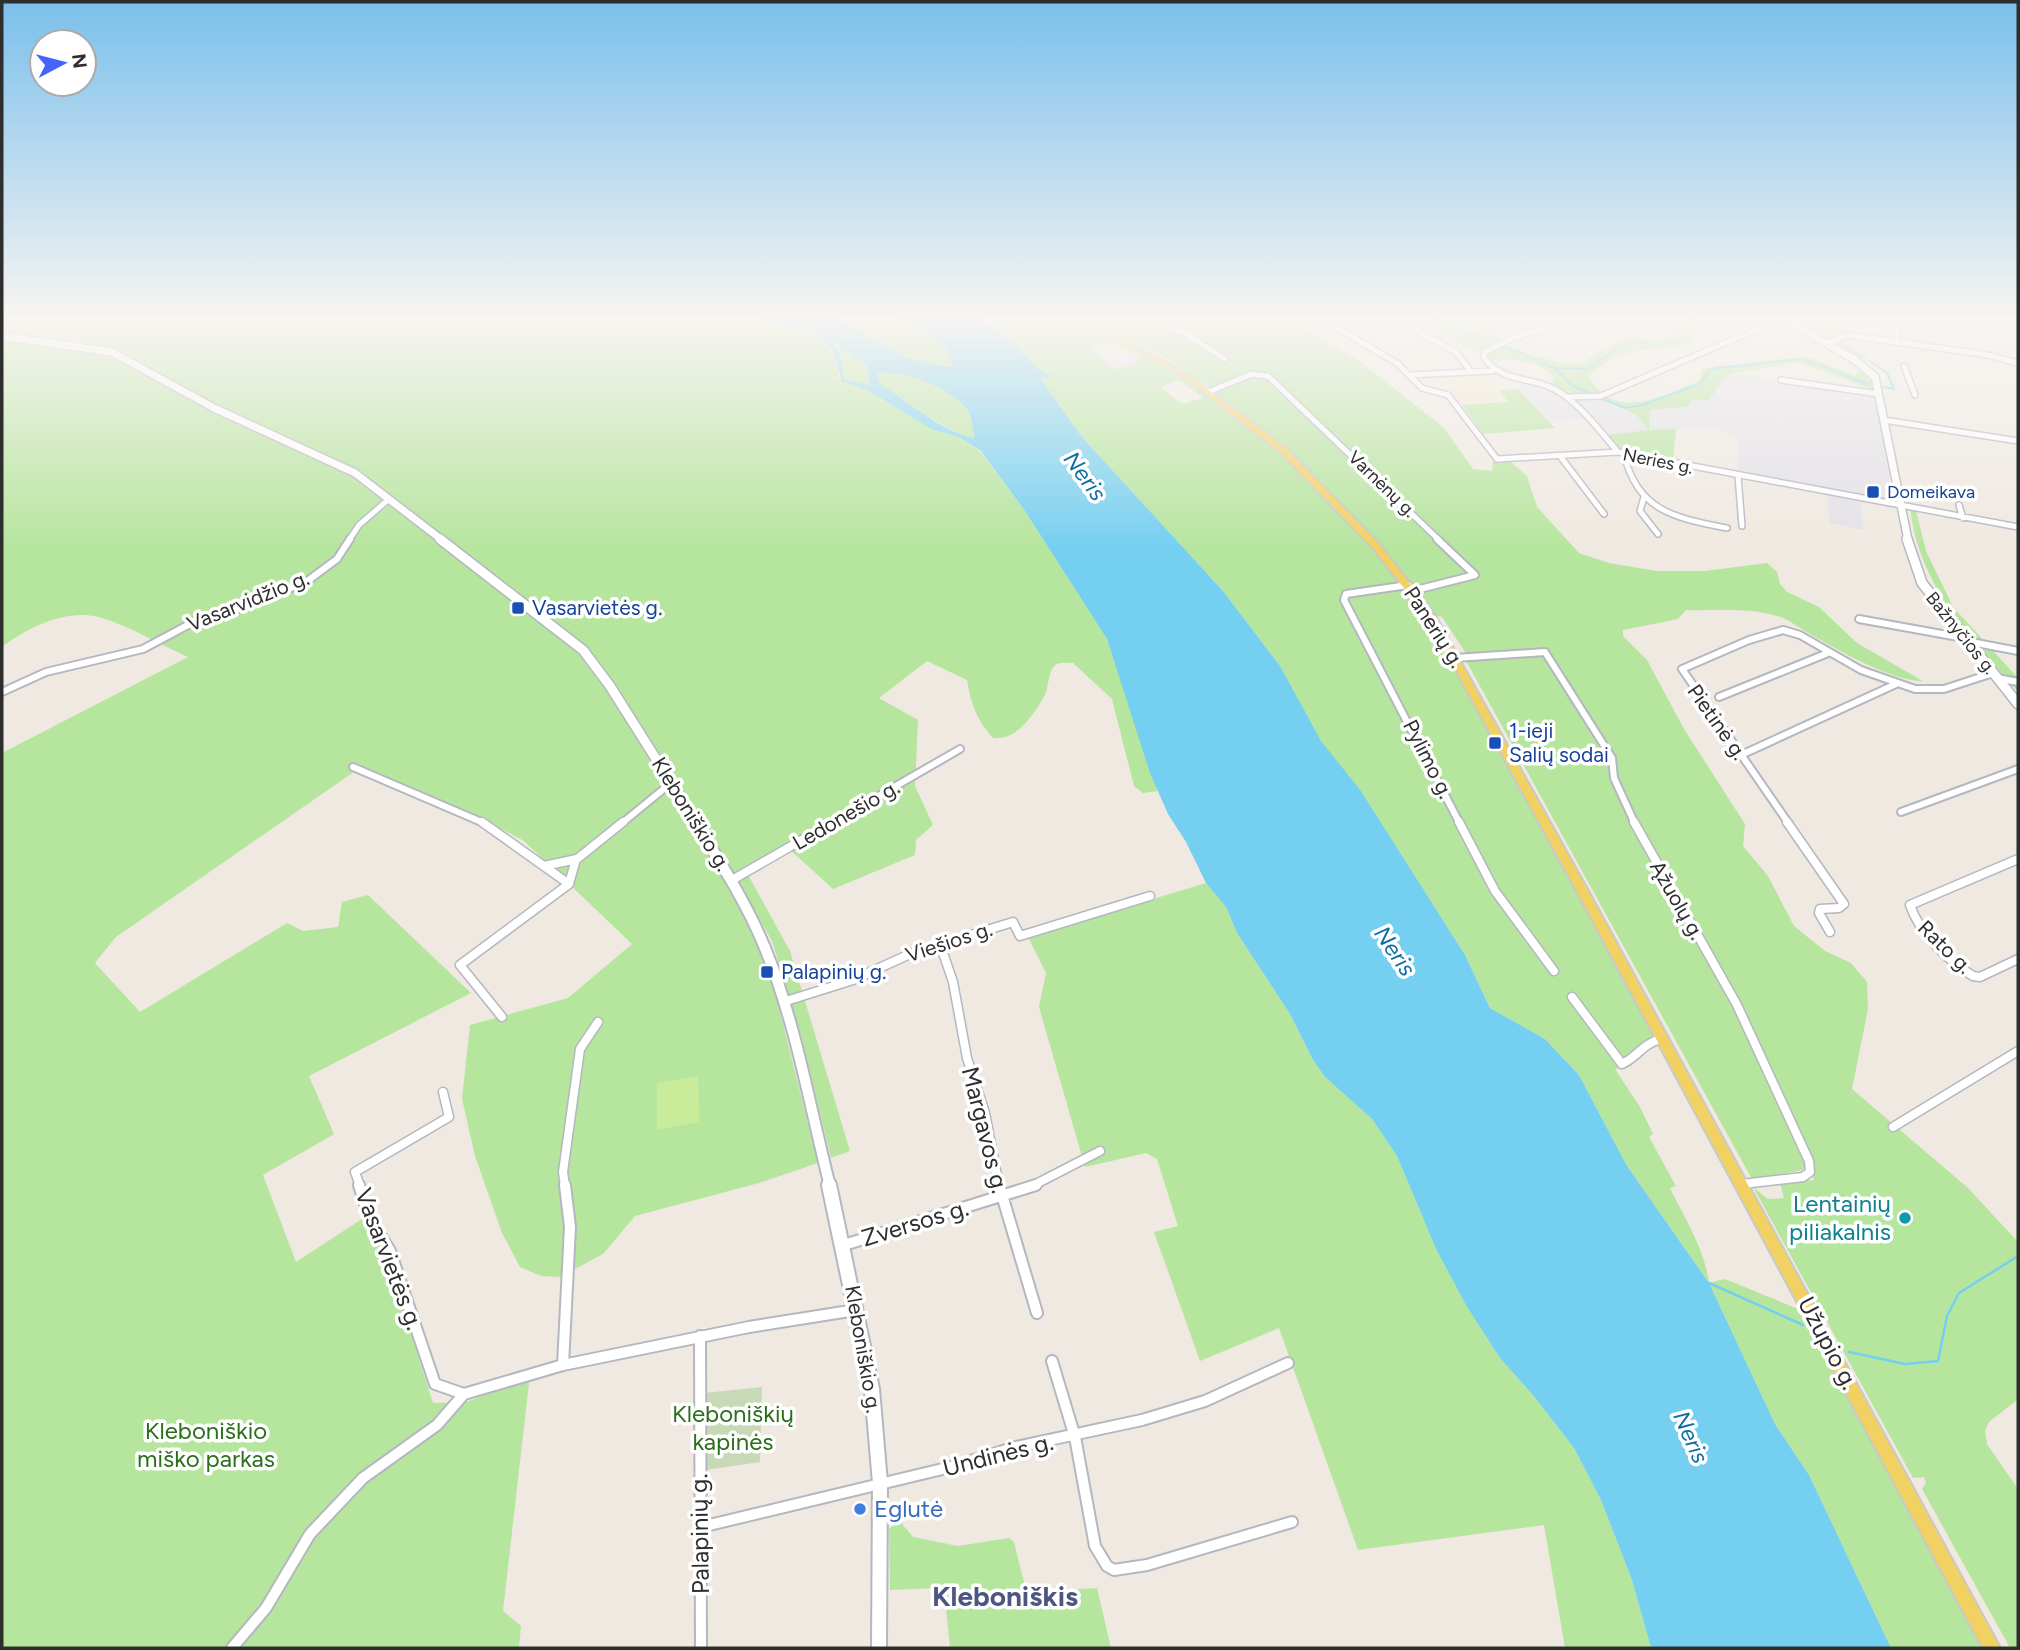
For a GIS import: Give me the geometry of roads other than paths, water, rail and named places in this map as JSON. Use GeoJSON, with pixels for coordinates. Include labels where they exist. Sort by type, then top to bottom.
{"type":"FeatureCollection","features":[{"type":"Feature","properties":{"kind":"main road","name":"Panerių g."},"geometry":{"type":"LineString","coordinates":[[1213,395],[1256,428],[1311,477],[1410,588],[1455,658],[1663,1038]]}},
{"type":"Feature","properties":{"kind":"main road","name":"Užupio g."},"geometry":{"type":"LineString","coordinates":[[1663,1038],[1992,1648]]}},
{"type":"Feature","properties":{"kind":"street","name":"Kleboniškio g."},"geometry":{"type":"LineString","coordinates":[[191,395],[355,473],[583,650],[610,685],[732,880],[765,947],[783,1002],[844,1245],[857,1310],[874,1401],[880,1483],[878,1648]]}},
{"type":"Feature","properties":{"kind":"street","name":"Varnėnų g."},"geometry":{"type":"LineString","coordinates":[[1288,395],[1475,575],[1410,588]]}},
{"type":"Feature","properties":{"kind":"street","name":"Neries g."},"geometry":{"type":"LineString","coordinates":[[1448,395],[1497,459],[1621,453],[1899,507],[2018,527]]}},
{"type":"Feature","properties":{"kind":"street"},"geometry":{"type":"LineString","coordinates":[[1563,395],[1621,453],[1644,497],[1672,517],[1727,528]]}},
{"type":"Feature","properties":{"kind":"street"},"geometry":{"type":"LineString","coordinates":[[1566,397],[1603,395]]}},
{"type":"Feature","properties":{"kind":"street","name":"Bažnyčios g."},"geometry":{"type":"LineString","coordinates":[[1879,395],[1899,507],[1922,583],[1964,640],[2018,704]]}},
{"type":"Feature","properties":{"kind":"street"},"geometry":{"type":"LineString","coordinates":[[1884,420],[2018,441]]}},
{"type":"Feature","properties":{"kind":"street"},"geometry":{"type":"LineString","coordinates":[[1560,456],[1604,514]]}},
{"type":"Feature","properties":{"kind":"street"},"geometry":{"type":"LineString","coordinates":[[1738,476],[1742,526]]}},
{"type":"Feature","properties":{"kind":"street"},"geometry":{"type":"LineString","coordinates":[[1644,497],[1640,511],[1658,534]]}},
{"type":"Feature","properties":{"kind":"street","name":"Vasarvidžio g."},"geometry":{"type":"LineString","coordinates":[[2,692],[46,672],[143,649],[201,618],[238,608],[306,582],[337,559],[359,525],[389,499]]}},
{"type":"Feature","properties":{"kind":"street"},"geometry":{"type":"LineString","coordinates":[[1959,505],[1963,518]]}},
{"type":"Feature","properties":{"kind":"street","name":"Pylimo g."},"geometry":{"type":"LineString","coordinates":[[1410,588],[1346,594],[1344,600],[1495,891],[1554,971]]}},
{"type":"Feature","properties":{"kind":"street"},"geometry":{"type":"LineString","coordinates":[[1859,619],[2018,651]]}},
{"type":"Feature","properties":{"kind":"street","name":"Pietinė g."},"geometry":{"type":"LineString","coordinates":[[1830,932],[1819,913],[1820,909],[1839,908],[1844,904],[1682,669],[1780,630],[1801,636],[1828,653],[1896,684],[1925,691],[1948,690],[1970,678],[1994,676]]}},
{"type":"Feature","properties":{"kind":"street","name":"Ąžuolų g."},"geometry":{"type":"LineString","coordinates":[[1455,658],[1545,652],[1612,758],[1614,778],[1623,802],[1737,1005],[1809,1161],[1810,1172],[1803,1177],[1742,1184]]}},
{"type":"Feature","properties":{"kind":"street"},"geometry":{"type":"LineString","coordinates":[[1719,697],[1828,653]]}},
{"type":"Feature","properties":{"kind":"street"},"geometry":{"type":"LineString","coordinates":[[1994,676],[2018,682]]}},
{"type":"Feature","properties":{"kind":"street"},"geometry":{"type":"LineString","coordinates":[[1741,755],[1896,684]]}},
{"type":"Feature","properties":{"kind":"street","name":"Ledonešio g."},"geometry":{"type":"LineString","coordinates":[[732,880],[960,749]]}},
{"type":"Feature","properties":{"kind":"street"},"geometry":{"type":"LineString","coordinates":[[353,767],[387,784],[468,814],[569,884]]}},
{"type":"Feature","properties":{"kind":"street"},"geometry":{"type":"LineString","coordinates":[[1901,812],[2018,769]]}},
{"type":"Feature","properties":{"kind":"street"},"geometry":{"type":"LineString","coordinates":[[544,866],[577,859],[671,783]]}},
{"type":"Feature","properties":{"kind":"street"},"geometry":{"type":"LineString","coordinates":[[502,1017],[460,965],[569,884],[577,859]]}},
{"type":"Feature","properties":{"kind":"street","name":"Rato g."},"geometry":{"type":"LineString","coordinates":[[2018,859],[1910,905],[1914,916],[1938,946],[1973,976],[1980,977],[2018,959]]}},
{"type":"Feature","properties":{"kind":"street","name":"Viešios g."},"geometry":{"type":"LineString","coordinates":[[783,1002],[853,980],[889,962],[940,944],[1013,922],[1020,936],[1150,896]]}},
{"type":"Feature","properties":{"kind":"street","name":"Margavos g."},"geometry":{"type":"LineString","coordinates":[[940,944],[953,982],[967,1058],[985,1113],[1001,1197],[1037,1313]]}},
{"type":"Feature","properties":{"kind":"street"},"geometry":{"type":"LineString","coordinates":[[1572,997],[1622,1064],[1632,1059],[1642,1045],[1663,1038]]}},
{"type":"Feature","properties":{"kind":"street"},"geometry":{"type":"LineString","coordinates":[[564,1365],[570,1227],[563,1171],[580,1049],[598,1022]]}},
{"type":"Feature","properties":{"kind":"street"},"geometry":{"type":"LineString","coordinates":[[1893,1128],[2018,1051]]}},
{"type":"Feature","properties":{"kind":"street","name":"Vasarvietės g."},"geometry":{"type":"LineString","coordinates":[[443,1092],[449,1117],[355,1172],[370,1219],[390,1251],[435,1384],[464,1395]]}},
{"type":"Feature","properties":{"kind":"street","name":"Zversos g."},"geometry":{"type":"LineString","coordinates":[[844,1245],[1032,1186],[1100,1151]]}},
{"type":"Feature","properties":{"kind":"street"},"geometry":{"type":"LineString","coordinates":[[232,1648],[266,1608],[310,1534],[363,1478],[437,1425],[464,1395],[564,1365],[700,1336],[857,1310]]}},
{"type":"Feature","properties":{"kind":"street","name":"Palapinių g."},"geometry":{"type":"LineString","coordinates":[[700,1336],[701,1648]]}},
{"type":"Feature","properties":{"kind":"street"},"geometry":{"type":"LineString","coordinates":[[1052,1361],[1075,1437],[1099,1558],[1114,1570],[1292,1522]]}},
{"type":"Feature","properties":{"kind":"street","name":"Undinės g."},"geometry":{"type":"LineString","coordinates":[[701,1527],[955,1466],[1016,1447],[1075,1437],[1205,1401],[1288,1363]]}},
{"type":"Feature","properties":{"kind":"water","name":"Neris"},"geometry":{"type":"Polygon","coordinates":[[[876,395],[897,395],[948,429],[974,438],[968,411],[951,395],[1052,395],[1081,436],[1223,591],[1280,666],[1321,741],[1361,791],[1465,955],[1490,1008],[1545,1039],[1579,1075],[1627,1166],[1709,1283],[1775,1424],[1809,1475],[1891,1648],[1651,1648],[1632,1580],[1601,1500],[1574,1448],[1500,1358],[1467,1307],[1436,1249],[1397,1156],[1372,1119],[1325,1077],[1313,1060],[1290,1014],[1237,933],[1226,907],[1206,883],[1186,842],[1168,814],[1150,773],[1107,639],[1025,511],[981,451],[959,437],[933,430],[876,395]]]}},
{"type":"Feature","properties":{"kind":"waterway"},"geometry":{"type":"LineString","coordinates":[[1602,398],[1624,408],[1643,405],[1669,395]]}},
{"type":"Feature","properties":{"kind":"waterway"},"geometry":{"type":"LineString","coordinates":[[1849,1352],[1905,1364],[1938,1361],[1947,1316],[1959,1293],[2018,1256]]}},
{"type":"Feature","properties":{"kind":"waterway"},"geometry":{"type":"LineString","coordinates":[[1709,1283],[1803,1325]]}},
{"type":"Feature","properties":{"kind":"place","name":"Domeikava"},"geometry":{"type":"Point","coordinates":[1873,492]}},
{"type":"Feature","properties":{"kind":"place","name":"Vasarvietės g."},"geometry":{"type":"Point","coordinates":[518,608]}},
{"type":"Feature","properties":{"kind":"place","name":"1-ieji Salių sodai"},"geometry":{"type":"Point","coordinates":[1495,743]}},
{"type":"Feature","properties":{"kind":"place","name":"Palapinių g."},"geometry":{"type":"Point","coordinates":[767,972]}},
{"type":"Feature","properties":{"kind":"place","name":"Lentainių piliakalnis"},"geometry":{"type":"Point","coordinates":[1905,1218]}},
{"type":"Feature","properties":{"kind":"place","name":"Eglutė"},"geometry":{"type":"Point","coordinates":[860,1509]}},
{"type":"Feature","properties":{"kind":"district","name":"Kleboniškis"},"geometry":{"type":"Point","coordinates":[1005,1596]}},
{"type":"Feature","properties":{"kind":"park label","name":"Kleboniškių kapinės"},"geometry":{"type":"Point","coordinates":[733,1428]}},
{"type":"Feature","properties":{"kind":"park label","name":"Kleboniškio miško parkas"},"geometry":{"type":"Point","coordinates":[206,1445]}}]}
